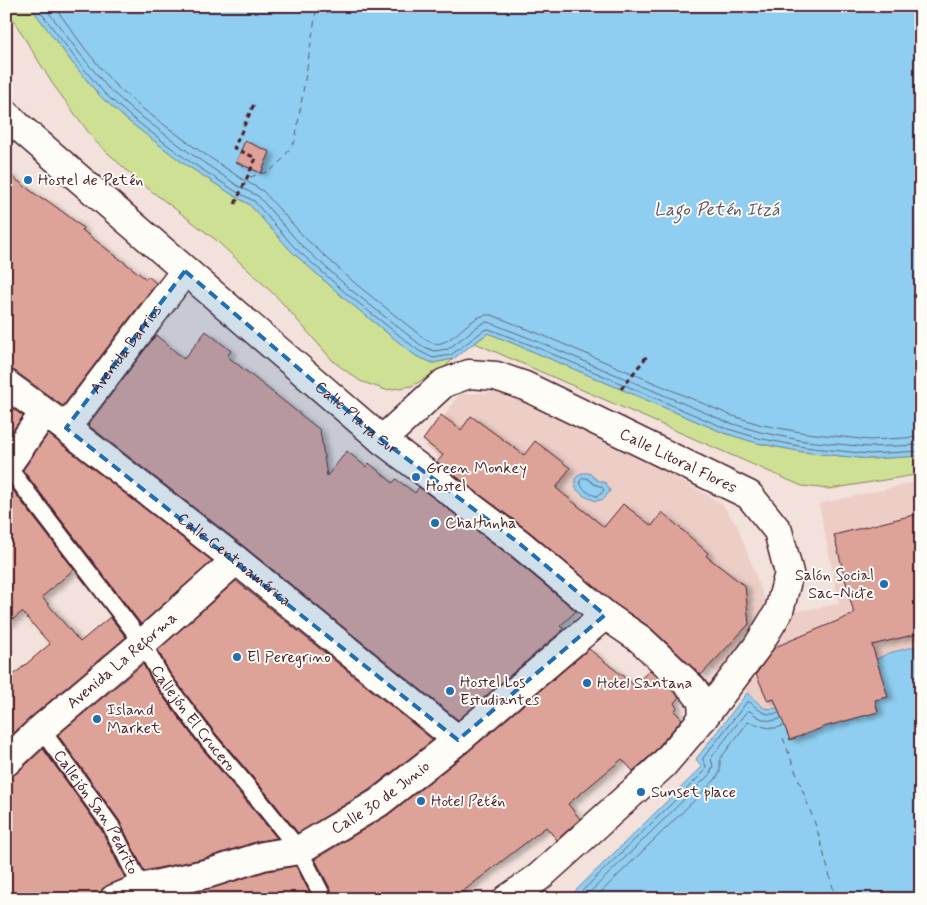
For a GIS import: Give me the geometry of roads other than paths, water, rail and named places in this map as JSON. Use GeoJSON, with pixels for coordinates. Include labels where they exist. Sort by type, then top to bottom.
{"type":"FeatureCollection","features":[{"type":"Feature","properties":{"kind":"street","name":"Calle Playa Sur"},"geometry":{"type":"LineString","coordinates":[[6,114],[382,440],[520,544],[605,615],[640,639],[692,688],[702,701],[703,718]]}},
{"type":"Feature","properties":{"kind":"street","name":"Avenida Barrios"},"geometry":{"type":"LineString","coordinates":[[7,467],[55,420],[185,271]]}},
{"type":"Feature","properties":{"kind":"street","name":"Calle Litoral Flores"},"geometry":{"type":"LineString","coordinates":[[382,440],[444,383],[469,374],[496,376],[525,386],[749,495],[778,531],[789,573],[779,611],[757,647],[703,718],[663,766],[539,877],[507,899]]}},
{"type":"Feature","properties":{"kind":"street","name":"Calle Centroamérica"},"geometry":{"type":"LineString","coordinates":[[6,384],[236,560],[458,740]]}},
{"type":"Feature","properties":{"kind":"street","name":"Avenida La Reforma"},"geometry":{"type":"LineString","coordinates":[[6,762],[41,729],[143,643],[236,560]]}},
{"type":"Feature","properties":{"kind":"street","name":"Calle 30 de Junio"},"geometry":{"type":"LineString","coordinates":[[114,899],[144,894],[263,856],[299,850],[378,803],[458,740],[605,615]]}},
{"type":"Feature","properties":{"kind":"lane","name":"Callejón El Crucero"},"geometry":{"type":"LineString","coordinates":[[7,467],[143,643],[161,677],[208,740],[260,800],[299,850],[324,899]]}},
{"type":"Feature","properties":{"kind":"lane","name":"Callejón San Pedrito"},"geometry":{"type":"LineString","coordinates":[[41,729],[111,826],[144,894]]}},
{"type":"Feature","properties":{"kind":"water","name":"Lago Petén Itzá"},"geometry":{"type":"Polygon","coordinates":[[[30,6],[921,6],[921,456],[869,459],[803,452],[757,443],[724,433],[488,333],[453,359],[433,363],[416,356],[344,298],[292,252],[250,205],[183,163],[127,120],[100,96],[30,6]]]}},
{"type":"Feature","properties":{"kind":"water"},"geometry":{"type":"Polygon","coordinates":[[[581,473],[589,473],[597,480],[606,483],[610,491],[604,499],[596,501],[584,496],[576,489],[575,479],[581,473]]]}},
{"type":"Feature","properties":{"kind":"water"},"geometry":{"type":"Polygon","coordinates":[[[921,645],[921,899],[567,899],[702,767],[696,759],[747,693],[764,708],[774,709],[889,653],[921,645]]]}},
{"type":"Feature","properties":{"kind":"place","name":"Hostel de Petén"},"geometry":{"type":"Point","coordinates":[28,180]}},
{"type":"Feature","properties":{"kind":"place","name":"Green Monkey Hostel"},"geometry":{"type":"Point","coordinates":[416,477]}},
{"type":"Feature","properties":{"kind":"place","name":"Chaltunha"},"geometry":{"type":"Point","coordinates":[435,523]}},
{"type":"Feature","properties":{"kind":"place","name":"Salón Social Sac-Nicte"},"geometry":{"type":"Point","coordinates":[884,584]}},
{"type":"Feature","properties":{"kind":"place","name":"El Peregrino"},"geometry":{"type":"Point","coordinates":[237,657]}},
{"type":"Feature","properties":{"kind":"place","name":"Hotel Santana"},"geometry":{"type":"Point","coordinates":[587,683]}},
{"type":"Feature","properties":{"kind":"place","name":"Hostel Los Estudiantes"},"geometry":{"type":"Point","coordinates":[450,691]}},
{"type":"Feature","properties":{"kind":"place","name":"Island Market"},"geometry":{"type":"Point","coordinates":[97,719]}},
{"type":"Feature","properties":{"kind":"place","name":"Sunset place"},"geometry":{"type":"Point","coordinates":[641,792]}},
{"type":"Feature","properties":{"kind":"place","name":"Hotel Petén"},"geometry":{"type":"Point","coordinates":[421,801]}}]}
